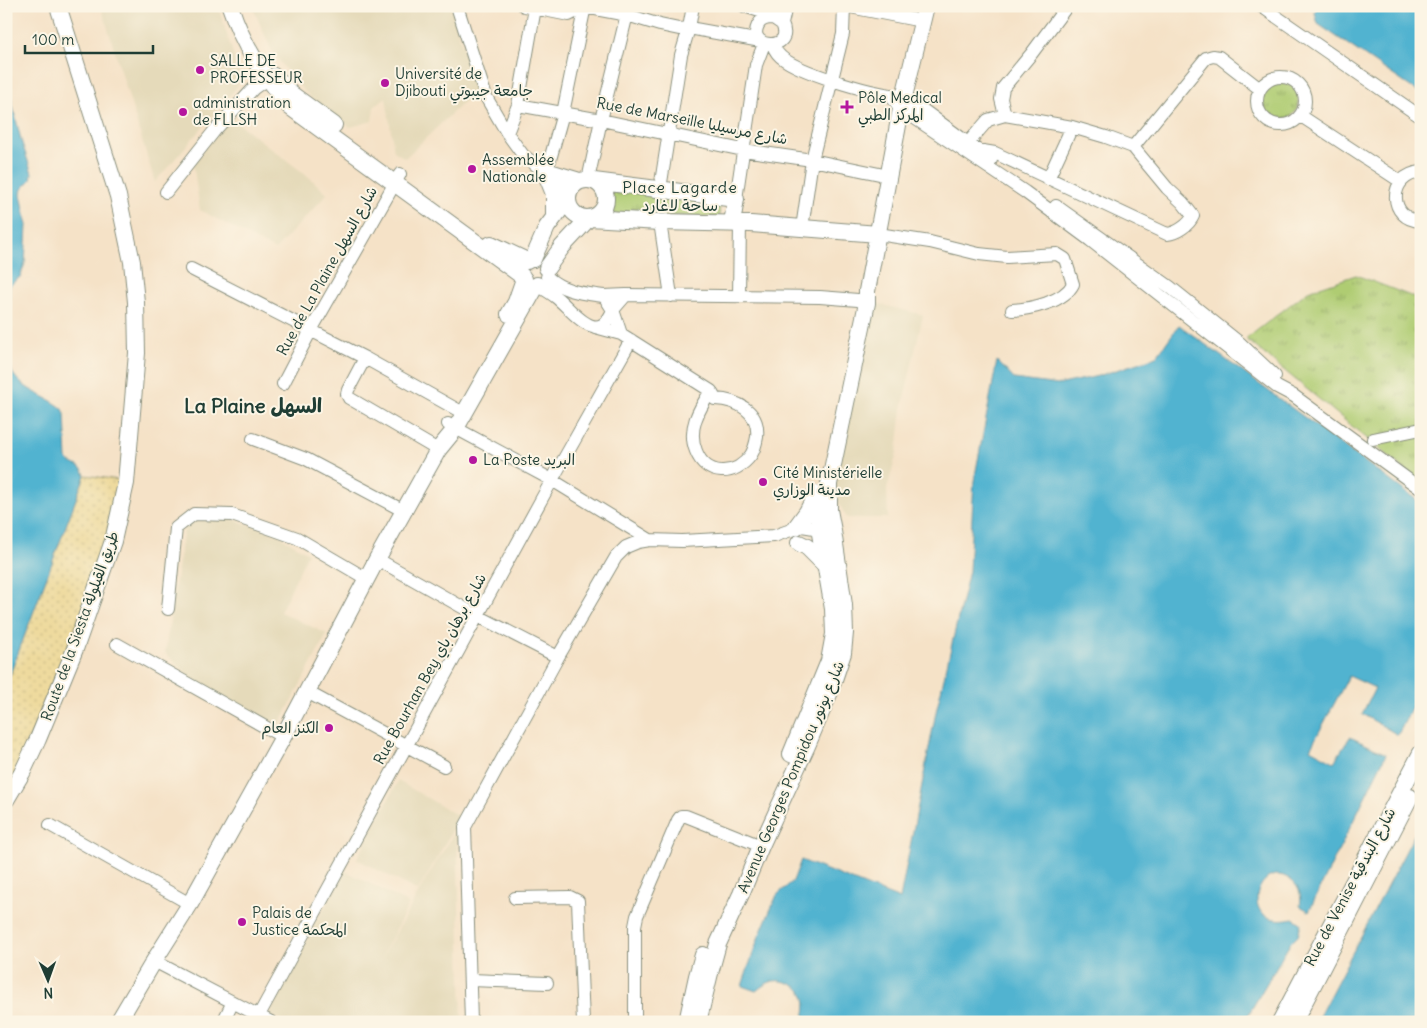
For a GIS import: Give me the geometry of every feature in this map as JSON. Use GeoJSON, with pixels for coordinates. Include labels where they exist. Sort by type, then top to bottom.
{"type":"FeatureCollection","features":[{"type":"Feature","properties":{"kind":"main road","name":"Route de la Siesta طريق القيلولة"},"geometry":{"type":"LineString","coordinates":[[6,800],[22,773],[38,739],[78,641],[113,542],[126,483],[138,353],[132,262],[118,196],[58,6]]}},
{"type":"Feature","properties":{"kind":"main road"},"geometry":{"type":"LineString","coordinates":[[230,6],[248,49],[270,76],[466,236],[534,272]]}},
{"type":"Feature","properties":{"kind":"main road"},"geometry":{"type":"LineString","coordinates":[[238,6],[270,76]]}},
{"type":"Feature","properties":{"kind":"main road"},"geometry":{"type":"LineString","coordinates":[[864,298],[889,176],[898,100],[924,14]]}},
{"type":"Feature","properties":{"kind":"main road"},"geometry":{"type":"LineString","coordinates":[[118,1022],[190,904],[284,737],[377,559],[461,412],[534,272],[551,222],[554,194],[544,169]]}},
{"type":"Feature","properties":{"kind":"main road"},"geometry":{"type":"LineString","coordinates":[[397,178],[534,272]]}},
{"type":"Feature","properties":{"kind":"main road"},"geometry":{"type":"LineString","coordinates":[[492,244],[505,248],[520,247],[536,238],[551,222],[574,185],[588,180],[736,200],[736,224]]}},
{"type":"Feature","properties":{"kind":"main road"},"geometry":{"type":"LineString","coordinates":[[534,272],[589,218],[600,212],[606,201],[603,189],[588,180]]}},
{"type":"Feature","properties":{"kind":"main road"},"geometry":{"type":"LineString","coordinates":[[568,196],[569,205],[577,215],[589,218],[736,224],[878,234]]}},
{"type":"Feature","properties":{"kind":"main road","name":"Avenue Georges Pompidou شارع بونور"},"geometry":{"type":"LineString","coordinates":[[687,1022],[697,976],[706,948],[756,844],[806,748],[829,694],[837,652],[845,633],[844,605],[824,533],[817,492],[864,298]]}},
{"type":"Feature","properties":{"kind":"main road","name":"Avenue Georges Pompidou شارع بونور"},"geometry":{"type":"LineString","coordinates":[[837,652],[826,566],[824,533],[829,510],[828,484],[864,298]]}},
{"type":"Feature","properties":{"kind":"main road"},"geometry":{"type":"LineString","coordinates":[[817,492],[797,535],[826,566]]}},
{"type":"Feature","properties":{"kind":"main road","name":"Rue de Venise شارع البندقية"},"geometry":{"type":"LineString","coordinates":[[1280,1022],[1421,753]]}},
{"type":"Feature","properties":{"kind":"main road","name":"Rue de Venise شارع البندقية"},"geometry":{"type":"LineString","coordinates":[[1294,1022],[1421,777]]}},
{"type":"Feature","properties":{"kind":"main road","name":"Avenue Georges Pompidou شارع بونور"},"geometry":{"type":"LineString","coordinates":[[698,1022],[708,976],[718,944],[741,894],[756,844]]}},
{"type":"Feature","properties":{"kind":"street"},"geometry":{"type":"LineString","coordinates":[[458,6],[486,97],[523,156],[544,169],[563,186],[568,196]]}},
{"type":"Feature","properties":{"kind":"street"},"geometry":{"type":"LineString","coordinates":[[660,189],[667,134],[681,55],[693,6]]}},
{"type":"Feature","properties":{"kind":"street"},"geometry":{"type":"LineString","coordinates":[[736,200],[756,65],[769,46],[778,42],[783,35],[777,21],[759,10],[744,6]]}},
{"type":"Feature","properties":{"kind":"street"},"geometry":{"type":"LineString","coordinates":[[777,21],[786,6]]}},
{"type":"Feature","properties":{"kind":"street"},"geometry":{"type":"LineString","coordinates":[[802,228],[812,160],[842,34],[845,6],[924,14]]}},
{"type":"Feature","properties":{"kind":"street"},"geometry":{"type":"LineString","coordinates":[[1005,116],[1001,99],[1002,88],[1032,53],[1067,6]]}},
{"type":"Feature","properties":{"kind":"street"},"geometry":{"type":"LineString","coordinates":[[1261,6],[1421,117]]}},
{"type":"Feature","properties":{"kind":"street"},"geometry":{"type":"LineString","coordinates":[[507,133],[518,105],[530,7],[570,15],[585,7],[628,11],[660,25],[678,29],[689,28],[769,46]]}},
{"type":"Feature","properties":{"kind":"street"},"geometry":{"type":"LineString","coordinates":[[544,169],[563,113],[585,7]]}},
{"type":"Feature","properties":{"kind":"street"},"geometry":{"type":"LineString","coordinates":[[544,169],[588,180],[628,11]]}},
{"type":"Feature","properties":{"kind":"street"},"geometry":{"type":"LineString","coordinates":[[777,21],[764,19],[758,25],[757,33],[769,46],[796,66],[898,100],[976,154],[1090,240],[1277,387],[1294,396],[1421,489]]}},
{"type":"Feature","properties":{"kind":"street"},"geometry":{"type":"LineString","coordinates":[[1133,147],[1206,58],[1219,57],[1260,90]]}},
{"type":"Feature","properties":{"kind":"street"},"geometry":{"type":"LineString","coordinates":[[166,192],[215,130],[254,88],[270,76]]}},
{"type":"Feature","properties":{"kind":"street"},"geometry":{"type":"LineString","coordinates":[[1279,77],[1294,81],[1300,86],[1305,101],[1301,116],[1287,125],[1271,124],[1264,119],[1257,105],[1257,97],[1260,90],[1265,83],[1279,77]]}},
{"type":"Feature","properties":{"kind":"street","name":"Rue de Marseille شارع مرسيليا"},"geometry":{"type":"LineString","coordinates":[[518,105],[601,120],[743,150],[812,160],[889,176]]}},
{"type":"Feature","properties":{"kind":"street"},"geometry":{"type":"LineString","coordinates":[[965,146],[988,120],[1005,116],[1106,136],[1133,147],[1193,216],[1191,221],[1173,233],[1167,234],[995,153],[987,151],[976,154]]}},
{"type":"Feature","properties":{"kind":"street"},"geometry":{"type":"LineString","coordinates":[[1301,116],[1400,181]]}},
{"type":"Feature","properties":{"kind":"street"},"geometry":{"type":"LineString","coordinates":[[1048,179],[1072,128]]}},
{"type":"Feature","properties":{"kind":"street"},"geometry":{"type":"LineString","coordinates":[[1421,172],[1406,176],[1400,181],[1395,195],[1399,209],[1410,219],[1421,221]]}},
{"type":"Feature","properties":{"kind":"street","name":"Rue de La Plaine شارع السهل"},"geometry":{"type":"LineString","coordinates":[[283,384],[310,332],[397,178]]}},
{"type":"Feature","properties":{"kind":"street"},"geometry":{"type":"LineString","coordinates":[[660,222],[671,296]]}},
{"type":"Feature","properties":{"kind":"street"},"geometry":{"type":"LineString","coordinates":[[736,224],[739,296]]}},
{"type":"Feature","properties":{"kind":"street"},"geometry":{"type":"LineString","coordinates":[[878,234],[930,242],[979,254],[1007,258],[1056,254],[1065,259],[1073,284],[1070,291],[1051,301],[1029,309],[1012,310]]}},
{"type":"Feature","properties":{"kind":"street"},"geometry":{"type":"LineString","coordinates":[[191,269],[310,332],[365,358],[461,412]]}},
{"type":"Feature","properties":{"kind":"street"},"geometry":{"type":"LineString","coordinates":[[534,272],[562,294],[576,316],[592,326],[626,337],[711,391],[715,399],[726,399],[738,403],[748,410],[756,420],[758,430],[752,454],[742,464],[732,470],[719,472],[709,469],[697,454],[694,445],[693,430],[697,412],[711,391]]}},
{"type":"Feature","properties":{"kind":"street"},"geometry":{"type":"LineString","coordinates":[[562,294],[864,298]]}},
{"type":"Feature","properties":{"kind":"street"},"geometry":{"type":"LineString","coordinates":[[592,326],[602,326],[607,323],[613,310],[626,295]]}},
{"type":"Feature","properties":{"kind":"street"},"geometry":{"type":"LineString","coordinates":[[604,296],[626,337]]}},
{"type":"Feature","properties":{"kind":"street","name":"Rue Bourhan Bey شارع برهان باي"},"geometry":{"type":"LineString","coordinates":[[259,1015],[552,480],[626,337]]}},
{"type":"Feature","properties":{"kind":"street"},"geometry":{"type":"LineString","coordinates":[[365,358],[348,390],[349,398],[440,447]]}},
{"type":"Feature","properties":{"kind":"street"},"geometry":{"type":"LineString","coordinates":[[452,426],[552,480],[650,540]]}},
{"type":"Feature","properties":{"kind":"street"},"geometry":{"type":"LineString","coordinates":[[1373,439],[1421,429]]}},
{"type":"Feature","properties":{"kind":"street"},"geometry":{"type":"LineString","coordinates":[[253,439],[306,459],[404,511]]}},
{"type":"Feature","properties":{"kind":"street"},"geometry":{"type":"LineString","coordinates":[[168,609],[176,528],[194,514],[232,515],[297,538],[367,579]]}},
{"type":"Feature","properties":{"kind":"street"},"geometry":{"type":"LineString","coordinates":[[471,1022],[465,827],[558,657],[616,557],[626,546],[650,540],[682,542],[797,535],[809,526],[824,533]]}},
{"type":"Feature","properties":{"kind":"street"},"geometry":{"type":"LineString","coordinates":[[377,559],[478,616],[558,657]]}},
{"type":"Feature","properties":{"kind":"street"},"geometry":{"type":"LineString","coordinates":[[117,644],[284,737]]}},
{"type":"Feature","properties":{"kind":"street"},"geometry":{"type":"LineString","coordinates":[[307,692],[444,766]]}},
{"type":"Feature","properties":{"kind":"street"},"geometry":{"type":"LineString","coordinates":[[635,1022],[635,926],[637,916],[678,820],[681,816],[686,816],[756,844]]}},
{"type":"Feature","properties":{"kind":"street"},"geometry":{"type":"LineString","coordinates":[[50,825],[190,904]]}},
{"type":"Feature","properties":{"kind":"street"},"geometry":{"type":"LineString","coordinates":[[516,898],[570,897],[578,901],[583,1022]]}},
{"type":"Feature","properties":{"kind":"street"},"geometry":{"type":"LineString","coordinates":[[154,961],[271,1022]]}},
{"type":"Feature","properties":{"kind":"street"},"geometry":{"type":"LineString","coordinates":[[471,980],[547,983]]}},
{"type":"Feature","properties":{"kind":"street"},"geometry":{"type":"LineString","coordinates":[[223,1022],[233,1002]]}},
{"type":"Feature","properties":{"kind":"shaded area"},"geometry":{"type":"Polygon","coordinates":[[[101,6],[218,6],[240,76],[237,87],[155,182],[101,6]]]}},
{"type":"Feature","properties":{"kind":"shaded area","name":"Université de Djibouti جامعة جيبوتي"},"geometry":{"type":"Polygon","coordinates":[[[252,6],[450,6],[476,90],[405,158],[394,151],[386,97],[374,107],[372,121],[350,127],[309,96],[290,76],[271,49],[252,6]]]}},
{"type":"Feature","properties":{"kind":"shaded area"},"geometry":{"type":"Polygon","coordinates":[[[231,118],[310,178],[327,194],[275,250],[200,210],[193,163],[231,118]]]}},
{"type":"Feature","properties":{"kind":"shaded area"},"geometry":{"type":"Polygon","coordinates":[[[875,303],[923,315],[902,408],[897,452],[887,489],[888,518],[847,518],[839,504],[833,475],[865,351],[875,303]]]}},
{"type":"Feature","properties":{"kind":"shaded area"},"geometry":{"type":"Polygon","coordinates":[[[230,518],[278,535],[308,553],[280,612],[327,634],[277,729],[195,681],[165,653],[185,523],[230,518]]]}},
{"type":"Feature","properties":{"kind":"shaded area"},"geometry":{"type":"Polygon","coordinates":[[[398,781],[460,817],[418,891],[357,859],[398,781]]]}},
{"type":"Feature","properties":{"kind":"shaded area"},"geometry":{"type":"Polygon","coordinates":[[[457,829],[462,1022],[284,1022],[270,1014],[316,922],[346,871],[409,904],[378,965],[427,877],[457,829]]]}},
{"type":"Feature","properties":{"kind":"green space"},"geometry":{"type":"Polygon","coordinates":[[[1281,83],[1288,84],[1294,88],[1298,94],[1298,108],[1294,114],[1288,118],[1281,119],[1274,118],[1268,114],[1264,108],[1263,101],[1264,94],[1268,88],[1274,84],[1281,83]]]}},
{"type":"Feature","properties":{"kind":"green space"},"geometry":{"type":"Polygon","coordinates":[[[611,188],[720,202],[719,217],[609,214],[614,201],[611,188]]]}},
{"type":"Feature","properties":{"kind":"green space"},"geometry":{"type":"Polygon","coordinates":[[[1356,275],[1421,300],[1421,483],[1246,339],[1308,291],[1356,275]]]}},
{"type":"Feature","properties":{"kind":"sand"},"geometry":{"type":"Polygon","coordinates":[[[85,475],[125,481],[111,539],[6,797],[6,685],[85,475]]]}},
{"type":"Feature","properties":{"kind":"water"},"geometry":{"type":"Polygon","coordinates":[[[1317,6],[1418,6],[1421,8],[1421,94],[1318,24],[1315,13],[1317,6]]]}},
{"type":"Feature","properties":{"kind":"water"},"geometry":{"type":"Polygon","coordinates":[[[6,78],[21,140],[32,173],[31,180],[22,189],[21,194],[27,225],[25,263],[20,277],[10,285],[9,290],[9,366],[13,374],[25,386],[63,409],[65,414],[67,460],[80,467],[85,475],[6,685],[6,78]]]}},
{"type":"Feature","properties":{"kind":"water"},"geometry":{"type":"Polygon","coordinates":[[[1179,325],[1421,503],[1421,689],[1398,735],[1362,714],[1375,688],[1349,676],[1310,749],[1334,762],[1350,737],[1386,754],[1309,911],[1300,906],[1300,893],[1292,881],[1280,875],[1270,877],[1262,884],[1258,894],[1258,905],[1263,914],[1274,919],[1293,918],[1301,923],[1298,935],[1291,942],[1244,1022],[803,1022],[806,1001],[800,990],[792,984],[773,981],[756,991],[742,986],[759,936],[777,895],[793,881],[801,860],[900,899],[936,712],[969,571],[974,481],[997,361],[1014,379],[1058,385],[1098,376],[1156,357],[1179,325]]]}},
{"type":"Feature","properties":{"kind":"water"},"geometry":{"type":"Polygon","coordinates":[[[1421,822],[1421,1022],[1316,1022],[1421,822]]]}},
{"type":"Feature","properties":{"kind":"place","name":"SALLE DE PROFESSEUR"},"geometry":{"type":"Point","coordinates":[200,70]}},
{"type":"Feature","properties":{"kind":"place","name":"Université de Djibouti جامعة جيبوتي"},"geometry":{"type":"Point","coordinates":[385,83]}},
{"type":"Feature","properties":{"kind":"place","name":"Pôle Medical المركز الطبي"},"geometry":{"type":"Point","coordinates":[847,107]}},
{"type":"Feature","properties":{"kind":"place","name":"administration de FLLSH"},"geometry":{"type":"Point","coordinates":[183,112]}},
{"type":"Feature","properties":{"kind":"place","name":"Assemblée Nationale"},"geometry":{"type":"Point","coordinates":[472,169]}},
{"type":"Feature","properties":{"kind":"place","name":"La Poste البريد"},"geometry":{"type":"Point","coordinates":[473,460]}},
{"type":"Feature","properties":{"kind":"place","name":"Cité Ministérielle مدينة الوزاري"},"geometry":{"type":"Point","coordinates":[763,482]}},
{"type":"Feature","properties":{"kind":"place","name":"الكنز العام"},"geometry":{"type":"Point","coordinates":[329,728]}},
{"type":"Feature","properties":{"kind":"place","name":"Palais de Justice المحكمة"},"geometry":{"type":"Point","coordinates":[242,922]}},
{"type":"Feature","properties":{"kind":"district","name":"Place Lagarde ساحة لاغارد"},"geometry":{"type":"Point","coordinates":[680,196]}},
{"type":"Feature","properties":{"kind":"district","name":"La Plaine السهل"},"geometry":{"type":"Point","coordinates":[253,406]}}]}
